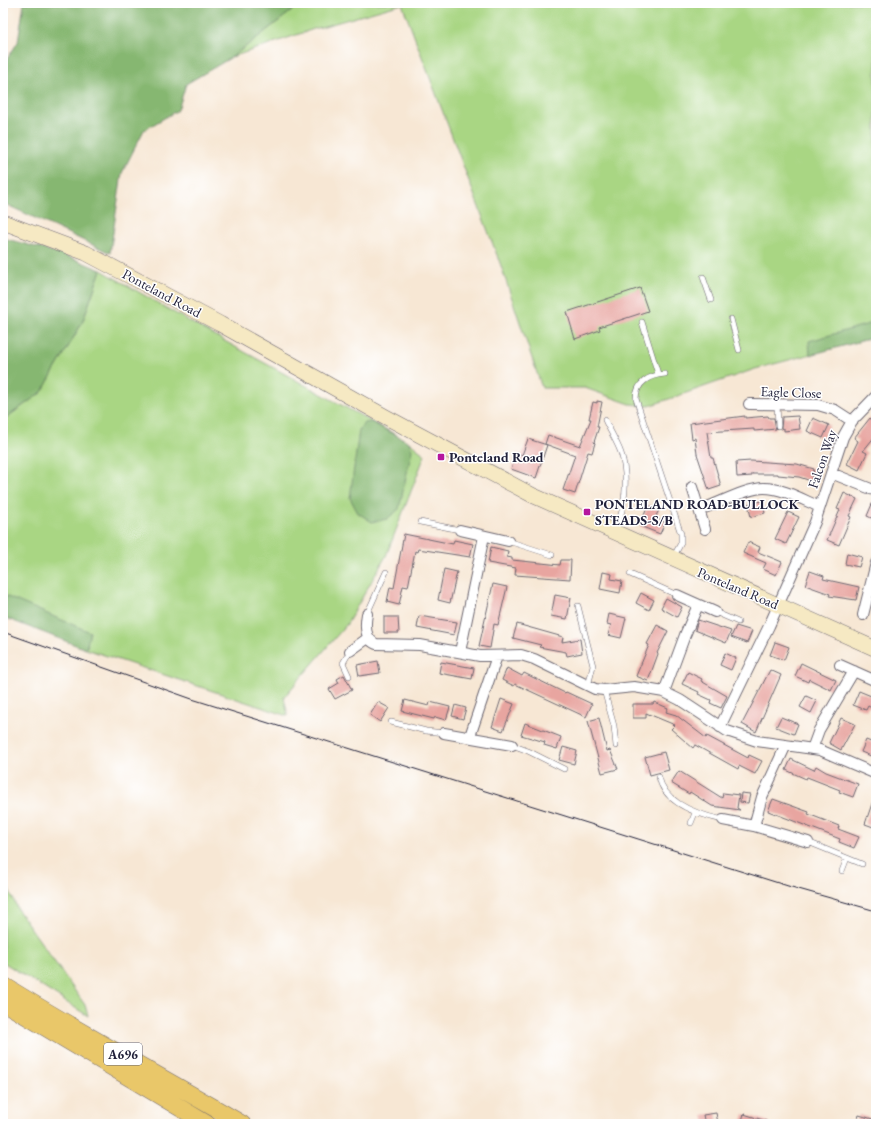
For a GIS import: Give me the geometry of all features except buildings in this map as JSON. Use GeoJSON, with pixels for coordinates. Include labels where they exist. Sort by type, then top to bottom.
{"type":"FeatureCollection","features":[{"type":"Feature","properties":{"kind":"highway","name":"A696"},"geometry":{"type":"LineString","coordinates":[[3,985],[67,1025],[106,1044],[242,1124]]}},
{"type":"Feature","properties":{"kind":"highway","name":"A696"},"geometry":{"type":"LineString","coordinates":[[3,1002],[207,1124]]}},
{"type":"Feature","properties":{"kind":"highway","name":"A696"},"geometry":{"type":"LineString","coordinates":[[184,1089],[251,1124]]}},
{"type":"Feature","properties":{"kind":"highway","name":"A696"},"geometry":{"type":"LineString","coordinates":[[162,1098],[196,1124]]}},
{"type":"Feature","properties":{"kind":"main road","name":"Ponteland Road"},"geometry":{"type":"LineString","coordinates":[[3,222],[86,253],[519,488],[673,559],[876,649]]}},
{"type":"Feature","properties":{"kind":"street","name":"Falcon Way"},"geometry":{"type":"LineString","coordinates":[[720,727],[778,605],[820,507],[843,437],[852,422],[876,396]]}},
{"type":"Feature","properties":{"kind":"street","name":"Eagle Close"},"geometry":{"type":"LineString","coordinates":[[749,404],[827,407],[852,422]]}},
{"type":"Feature","properties":{"kind":"street"},"geometry":{"type":"LineString","coordinates":[[831,473],[876,491]]}},
{"type":"Feature","properties":{"kind":"street"},"geometry":{"type":"LineString","coordinates":[[692,487],[705,529]]}},
{"type":"Feature","properties":{"kind":"street"},"geometry":{"type":"LineString","coordinates":[[699,510],[719,504],[750,490],[765,488],[781,491],[820,507]]}},
{"type":"Feature","properties":{"kind":"street"},"geometry":{"type":"LineString","coordinates":[[460,530],[508,541]]}},
{"type":"Feature","properties":{"kind":"street"},"geometry":{"type":"LineString","coordinates":[[460,652],[484,536]]}},
{"type":"Feature","properties":{"kind":"street"},"geometry":{"type":"LineString","coordinates":[[862,615],[876,563]]}},
{"type":"Feature","properties":{"kind":"street"},"geometry":{"type":"LineString","coordinates":[[678,595],[715,612]]}},
{"type":"Feature","properties":{"kind":"street"},"geometry":{"type":"LineString","coordinates":[[664,692],[682,641],[698,605]]}},
{"type":"Feature","properties":{"kind":"street"},"geometry":{"type":"LineString","coordinates":[[367,614],[366,628],[368,638],[373,643],[380,645],[420,645],[480,656],[513,654],[529,656],[587,686],[604,690],[634,687],[664,692],[680,700],[720,727],[757,741],[812,748],[829,753],[876,774]]}},
{"type":"Feature","properties":{"kind":"street"},"geometry":{"type":"LineString","coordinates":[[350,651],[368,638]]}},
{"type":"Feature","properties":{"kind":"street"},"geometry":{"type":"LineString","coordinates":[[470,736],[497,656]]}},
{"type":"Feature","properties":{"kind":"street"},"geometry":{"type":"LineString","coordinates":[[840,665],[876,681]]}},
{"type":"Feature","properties":{"kind":"street"},"geometry":{"type":"LineString","coordinates":[[812,748],[819,730],[854,671]]}},
{"type":"Feature","properties":{"kind":"street"},"geometry":{"type":"LineString","coordinates":[[444,733],[470,736],[512,745]]}},
{"type":"Feature","properties":{"kind":"street"},"geometry":{"type":"LineString","coordinates":[[754,826],[762,797],[786,745]]}},
{"type":"Feature","properties":{"kind":"street"},"geometry":{"type":"LineString","coordinates":[[723,820],[754,826],[808,842]]}},
{"type":"Feature","properties":{"kind":"lane"},"geometry":{"type":"LineString","coordinates":[[703,277],[710,300]]}},
{"type":"Feature","properties":{"kind":"lane"},"geometry":{"type":"LineString","coordinates":[[731,319],[739,350]]}},
{"type":"Feature","properties":{"kind":"lane"},"geometry":{"type":"LineString","coordinates":[[642,322],[658,374]]}},
{"type":"Feature","properties":{"kind":"lane"},"geometry":{"type":"LineString","coordinates":[[666,374],[658,374],[641,383],[636,393],[636,399],[681,534],[681,543],[673,559]]}},
{"type":"Feature","properties":{"kind":"lane"},"geometry":{"type":"LineString","coordinates":[[777,404],[778,426]]}},
{"type":"Feature","properties":{"kind":"lane"},"geometry":{"type":"LineString","coordinates":[[605,420],[621,452],[625,470],[623,511],[615,532]]}},
{"type":"Feature","properties":{"kind":"lane"},"geometry":{"type":"LineString","coordinates":[[420,522],[460,530]]}},
{"type":"Feature","properties":{"kind":"lane"},"geometry":{"type":"LineString","coordinates":[[508,541],[552,555]]}},
{"type":"Feature","properties":{"kind":"lane"},"geometry":{"type":"LineString","coordinates":[[367,614],[386,572]]}},
{"type":"Feature","properties":{"kind":"lane"},"geometry":{"type":"LineString","coordinates":[[630,574],[678,595]]}},
{"type":"Feature","properties":{"kind":"lane"},"geometry":{"type":"LineString","coordinates":[[578,606],[593,666],[587,686]]}},
{"type":"Feature","properties":{"kind":"lane"},"geometry":{"type":"LineString","coordinates":[[715,612],[738,622]]}},
{"type":"Feature","properties":{"kind":"lane"},"geometry":{"type":"LineString","coordinates":[[349,676],[343,663],[350,651]]}},
{"type":"Feature","properties":{"kind":"lane"},"geometry":{"type":"LineString","coordinates":[[604,690],[614,726],[616,746]]}},
{"type":"Feature","properties":{"kind":"lane"},"geometry":{"type":"LineString","coordinates":[[391,722],[426,731],[444,733]]}},
{"type":"Feature","properties":{"kind":"lane"},"geometry":{"type":"LineString","coordinates":[[512,745],[528,751],[564,769]]}},
{"type":"Feature","properties":{"kind":"lane"},"geometry":{"type":"LineString","coordinates":[[659,777],[662,787],[666,792],[696,813],[723,820]]}},
{"type":"Feature","properties":{"kind":"lane"},"geometry":{"type":"LineString","coordinates":[[691,823],[696,813]]}},
{"type":"Feature","properties":{"kind":"lane"},"geometry":{"type":"LineString","coordinates":[[808,842],[862,864]]}},
{"type":"Feature","properties":{"kind":"lane"},"geometry":{"type":"LineString","coordinates":[[842,871],[847,858]]}},
{"type":"Feature","properties":{"kind":"green space"},"geometry":{"type":"Polygon","coordinates":[[[24,3],[302,3],[232,57],[186,84],[178,110],[144,130],[122,173],[110,253],[3,203],[3,65],[18,42],[24,3]]]}},
{"type":"Feature","properties":{"kind":"green space"},"geometry":{"type":"Polygon","coordinates":[[[302,3],[876,3],[876,337],[755,369],[649,406],[630,404],[585,388],[542,388],[500,263],[402,4],[314,29],[232,57],[302,3]]]}},
{"type":"Feature","properties":{"kind":"green space"},"geometry":{"type":"Polygon","coordinates":[[[3,238],[62,254],[101,270],[82,323],[42,392],[3,420],[3,238]]]}},
{"type":"Feature","properties":{"kind":"green space"},"geometry":{"type":"Polygon","coordinates":[[[101,270],[199,327],[409,442],[425,455],[386,556],[347,624],[284,697],[288,716],[86,649],[88,644],[3,595],[3,420],[42,392],[82,323],[101,270]]]}},
{"type":"Feature","properties":{"kind":"green space"},"geometry":{"type":"Polygon","coordinates":[[[876,322],[876,337],[810,355],[809,341],[876,322]]]}},
{"type":"Feature","properties":{"kind":"green space"},"geometry":{"type":"Polygon","coordinates":[[[371,422],[409,442],[412,450],[399,509],[387,519],[372,522],[358,513],[350,498],[359,430],[364,423],[371,422]]]}},
{"type":"Feature","properties":{"kind":"green space"},"geometry":{"type":"Polygon","coordinates":[[[3,595],[90,632],[86,649],[3,617],[3,595]]]}},
{"type":"Feature","properties":{"kind":"green space"},"geometry":{"type":"Polygon","coordinates":[[[3,876],[18,910],[85,1005],[88,1016],[3,962],[3,876]]]}},
{"type":"Feature","properties":{"kind":"tram line"},"geometry":{"type":"LineString","coordinates":[[3,632],[192,699],[788,886],[876,911]]}},
{"type":"Feature","properties":{"kind":"place","name":"Ponteland Road"},"geometry":{"type":"Point","coordinates":[441,457]}},
{"type":"Feature","properties":{"kind":"place","name":"PONTELAND ROAD-BULLOCK STEADS-S/B"},"geometry":{"type":"Point","coordinates":[587,512]}}]}
